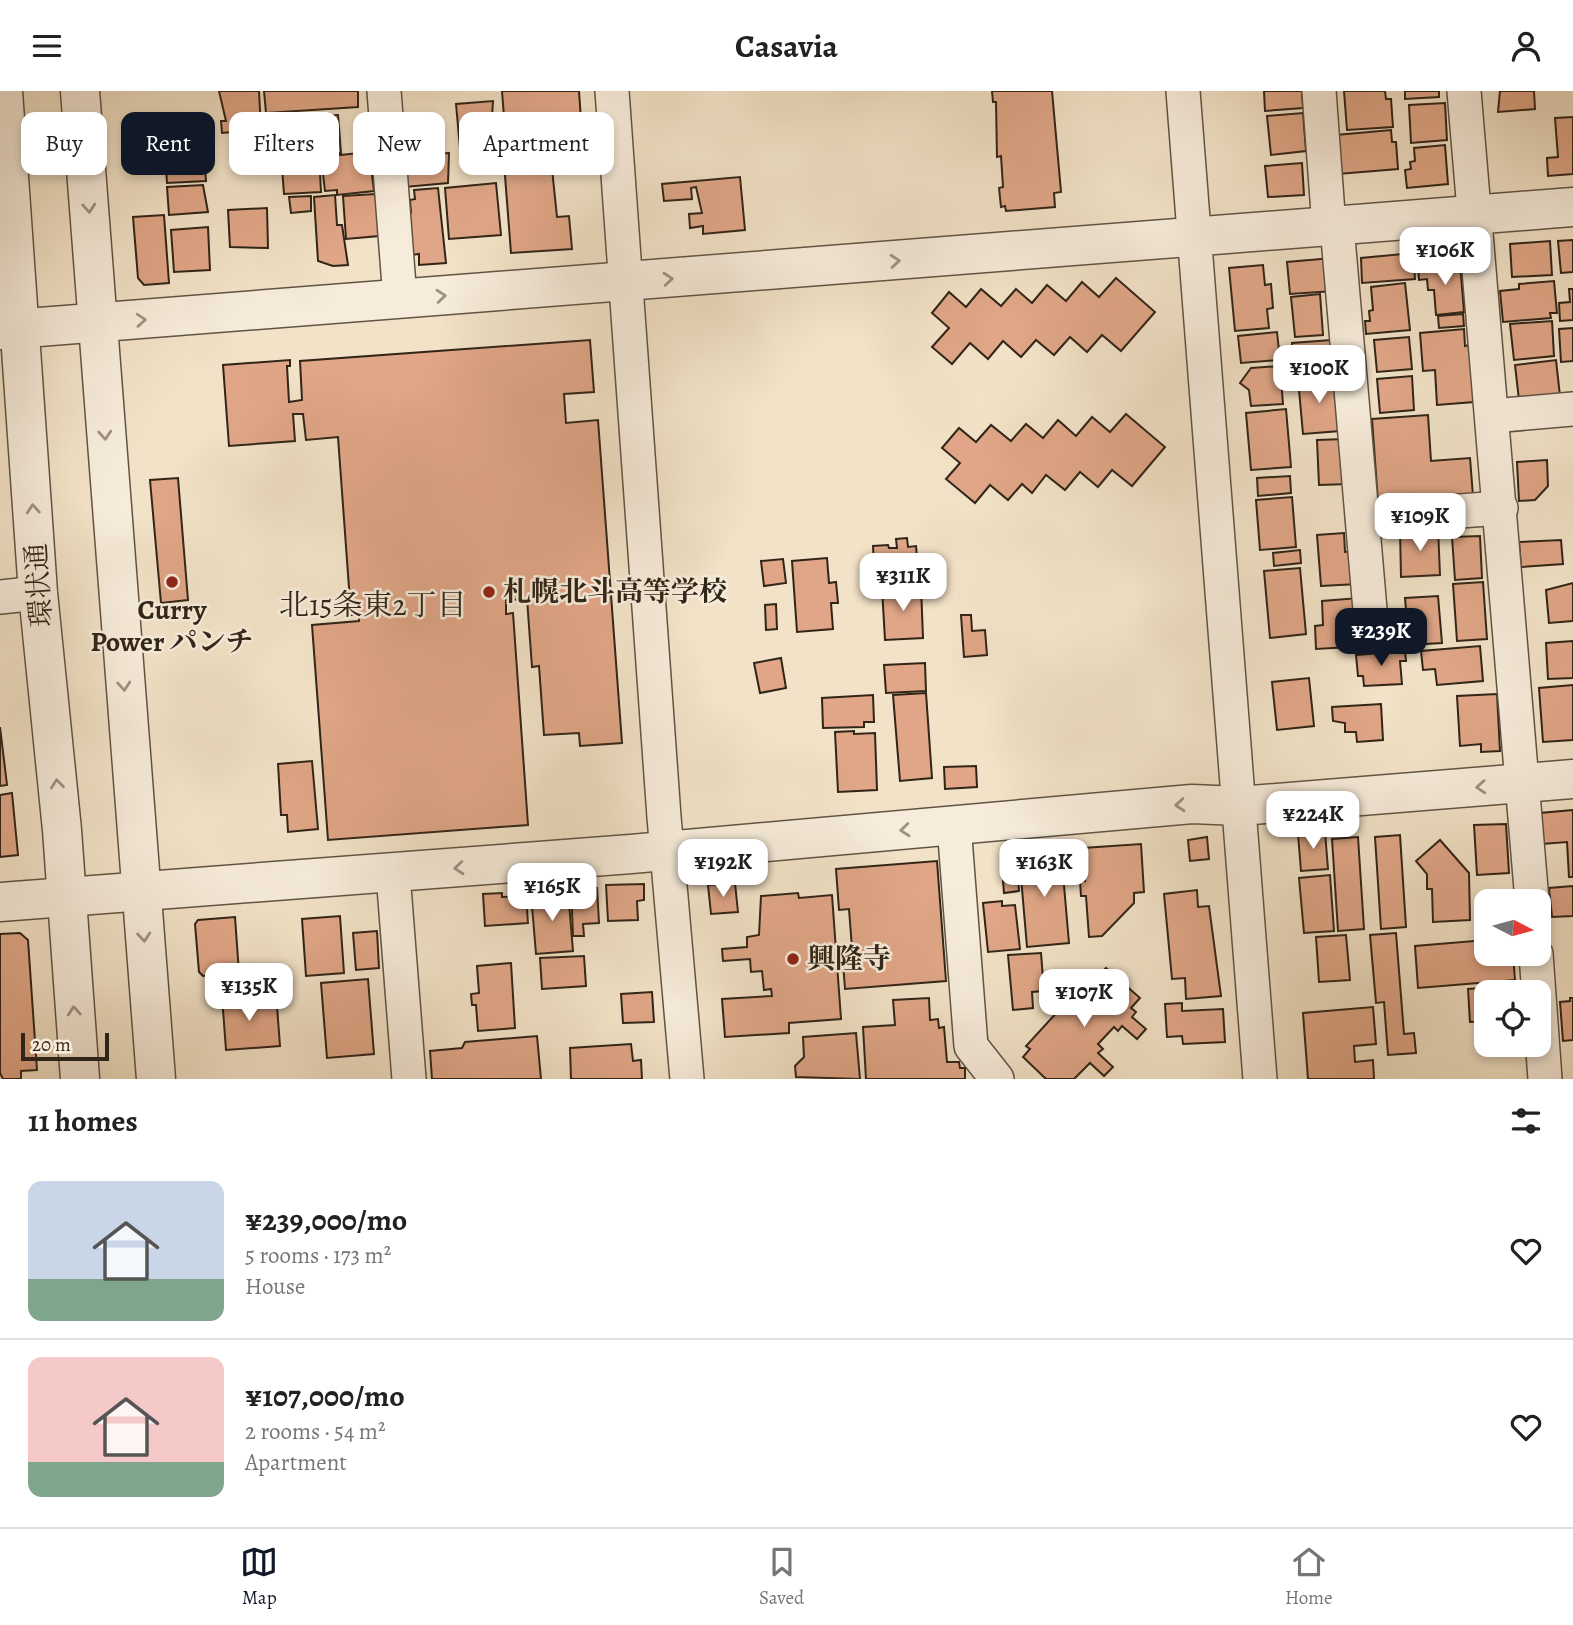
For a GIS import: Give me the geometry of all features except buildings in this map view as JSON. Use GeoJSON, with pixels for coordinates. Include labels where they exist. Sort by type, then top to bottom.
{"type":"FeatureCollection","features":[{"type":"Feature","properties":{"kind":"street","name":"環状通"},"geometry":{"type":"LineString","coordinates":[[4,91],[10,330],[62,830],[80,1079]]}},
{"type":"Feature","properties":{"kind":"street"},"geometry":{"type":"LineString","coordinates":[[80,91],[156,1079]]}},
{"type":"Feature","properties":{"kind":"street"},"geometry":{"type":"LineString","coordinates":[[384,91],[400,299]]}},
{"type":"Feature","properties":{"kind":"street"},"geometry":{"type":"LineString","coordinates":[[612,91],[667,851],[687,1079]]}},
{"type":"Feature","properties":{"kind":"street"},"geometry":{"type":"LineString","coordinates":[[1184,91],[1260,1079]]}},
{"type":"Feature","properties":{"kind":"street"},"geometry":{"type":"LineString","coordinates":[[1319,91],[1364,518],[1372,633]]}},
{"type":"Feature","properties":{"kind":"street"},"geometry":{"type":"LineString","coordinates":[[1464,91],[1531,889]]}},
{"type":"Feature","properties":{"kind":"street"},"geometry":{"type":"LineString","coordinates":[[10,330],[1573,207]]}},
{"type":"Feature","properties":{"kind":"street"},"geometry":{"type":"LineString","coordinates":[[1492,416],[1573,409]]}},
{"type":"Feature","properties":{"kind":"street"},"geometry":{"type":"LineString","coordinates":[[1364,518],[1501,508]]}},
{"type":"Feature","properties":{"kind":"street"},"geometry":{"type":"LineString","coordinates":[[0,597],[38,593]]}},
{"type":"Feature","properties":{"kind":"street"},"geometry":{"type":"LineString","coordinates":[[0,902],[393,874],[1192,804],[1239,806],[1573,779]]}},
{"type":"Feature","properties":{"kind":"street"},"geometry":{"type":"LineString","coordinates":[[954,825],[971,1045],[997,1079]]}},
{"type":"Feature","properties":{"kind":"street"},"geometry":{"type":"LineString","coordinates":[[393,874],[409,1079]]}},
{"type":"Feature","properties":{"kind":"street"},"geometry":{"type":"LineString","coordinates":[[1537,966],[1545,1079]]}},
{"type":"Feature","properties":{"kind":"place","name":"Curry Power パンチ"},"geometry":{"type":"Point","coordinates":[172,582]}},
{"type":"Feature","properties":{"kind":"place","name":"札幌北斗高等学校"},"geometry":{"type":"Point","coordinates":[489,592]}},
{"type":"Feature","properties":{"kind":"place","name":"興隆寺"},"geometry":{"type":"Point","coordinates":[793,959]}},
{"type":"Feature","properties":{"kind":"district","name":"北15条東2丁目"},"geometry":{"type":"Point","coordinates":[373,605]}}]}
